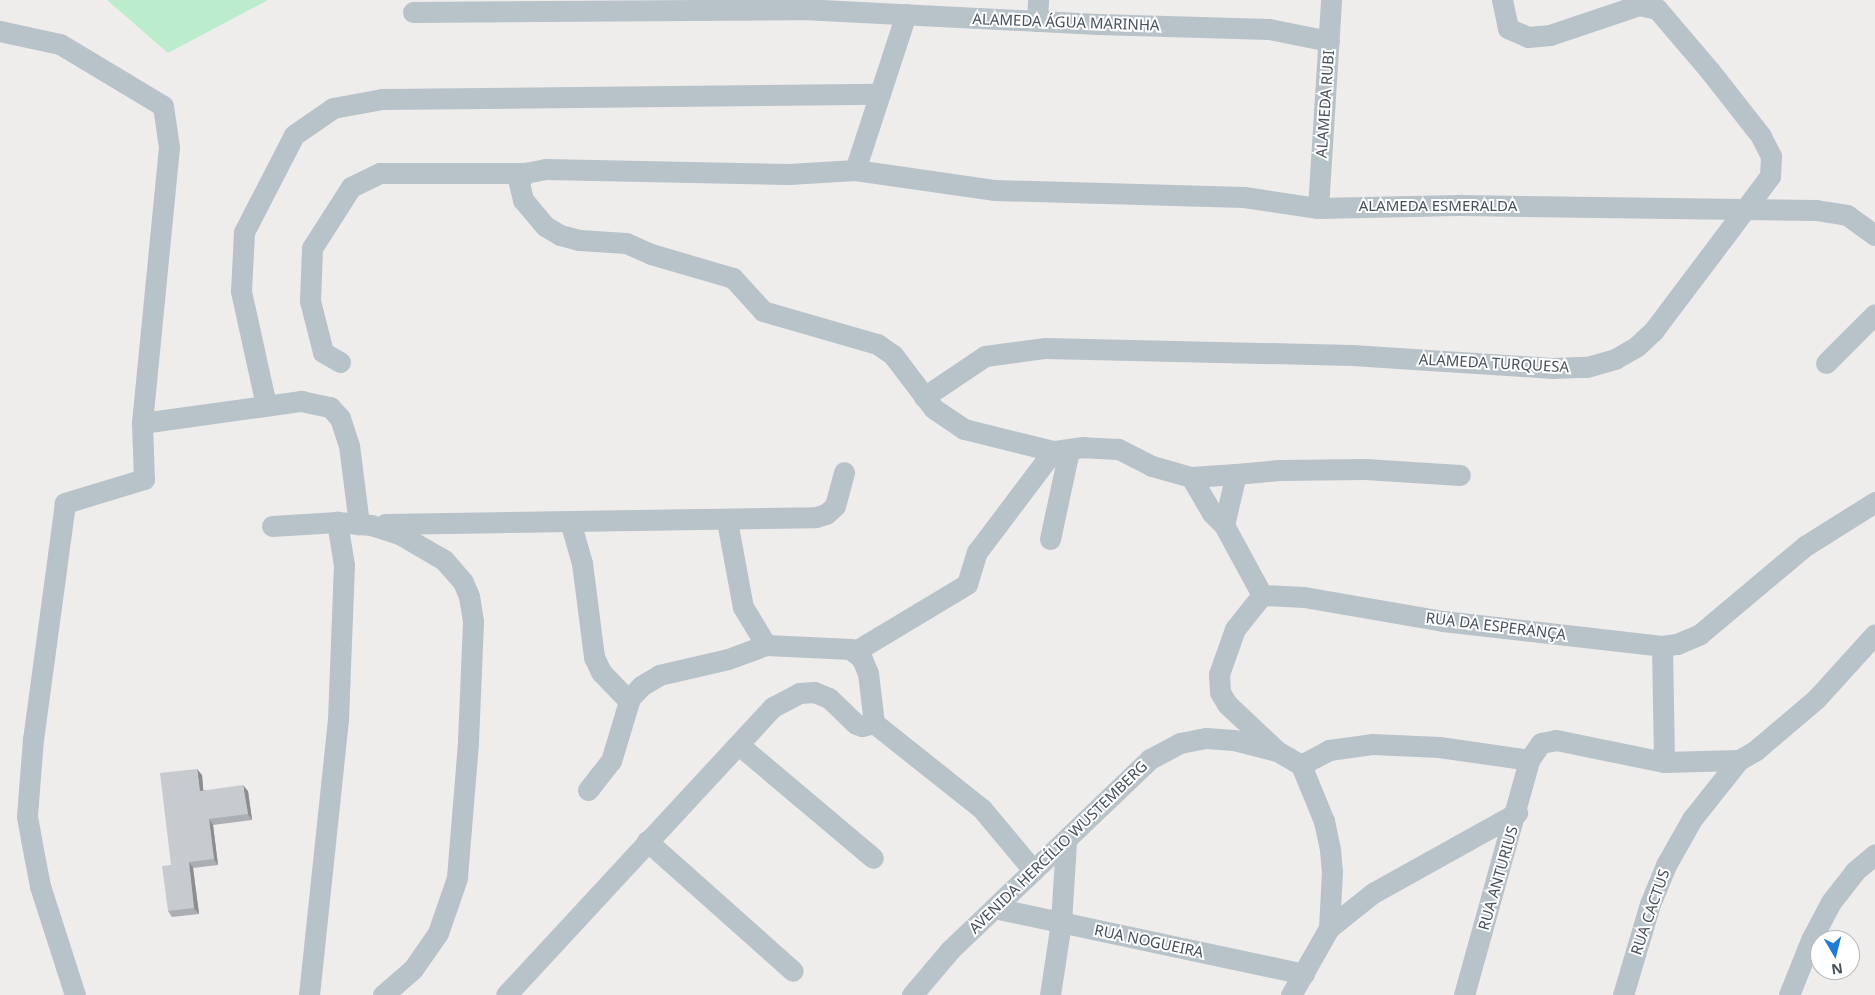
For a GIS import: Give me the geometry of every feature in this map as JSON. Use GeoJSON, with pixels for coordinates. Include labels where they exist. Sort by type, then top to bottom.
{"type":"FeatureCollection","features":[{"type":"Feature","properties":{"kind":"street","name":"ALAMEDA RUBI"},"geometry":{"type":"LineString","coordinates":[[1318,208],[1331,0]]}},
{"type":"Feature","properties":{"kind":"street","name":"ALAMEDA TURQUESA"},"geometry":{"type":"LineString","coordinates":[[924,397],[986,356],[1045,348],[1352,355],[1552,368],[1587,366],[1615,359],[1636,347],[1654,330],[1746,210],[1770,176],[1772,156],[1761,136],[1710,71],[1656,9],[1639,5],[1550,35],[1528,37],[1508,28],[1502,0]]}},
{"type":"Feature","properties":{"kind":"street","name":"ALAMEDA ÁGUA MARINHA"},"geometry":{"type":"LineString","coordinates":[[413,12],[800,4],[906,14],[945,8],[1038,10],[1269,28],[1329,41]]}},
{"type":"Feature","properties":{"kind":"street"},"geometry":{"type":"LineString","coordinates":[[855,170],[906,14]]}},
{"type":"Feature","properties":{"kind":"street"},"geometry":{"type":"LineString","coordinates":[[0,31],[60,44],[163,106],[169,147],[142,424],[144,479],[65,504],[34,739],[27,816],[40,886],[75,995]]}},
{"type":"Feature","properties":{"kind":"street"},"geometry":{"type":"LineString","coordinates":[[266,405],[240,291],[244,232],[294,135],[333,108],[382,99],[880,94]]}},
{"type":"Feature","properties":{"kind":"street","name":"ALAMEDA ESMERALDA"},"geometry":{"type":"LineString","coordinates":[[340,362],[322,352],[320,344],[310,301],[312,248],[351,187],[380,173],[525,173],[545,169],[789,174],[855,170],[994,190],[1244,197],[1318,208],[1458,205],[1834,212],[1847,215],[1875,235]]}},
{"type":"Feature","properties":{"kind":"street"},"geometry":{"type":"LineString","coordinates":[[525,173],[519,182],[522,200],[545,226],[560,235],[579,240],[626,243],[651,254],[733,278],[763,311],[877,344],[893,355],[924,397],[947,420],[964,429],[1061,450],[1083,447],[1118,449],[1152,466],[1191,477],[1279,470],[1365,469],[1460,475]]}},
{"type":"Feature","properties":{"kind":"street"},"geometry":{"type":"LineString","coordinates":[[1826,363],[1875,314]]}},
{"type":"Feature","properties":{"kind":"street"},"geometry":{"type":"LineString","coordinates":[[142,424],[266,405],[301,402],[330,407],[340,418],[349,445],[365,524]]}},
{"type":"Feature","properties":{"kind":"street"},"geometry":{"type":"LineString","coordinates":[[1050,539],[1061,450]]}},
{"type":"Feature","properties":{"kind":"street"},"geometry":{"type":"LineString","coordinates":[[854,652],[967,584],[977,552],[1061,450]]}},
{"type":"Feature","properties":{"kind":"street"},"geometry":{"type":"LineString","coordinates":[[272,526],[337,522],[365,524],[727,521],[826,514],[835,506],[844,472]]}},
{"type":"Feature","properties":{"kind":"street"},"geometry":{"type":"LineString","coordinates":[[1224,525],[1236,474]]}},
{"type":"Feature","properties":{"kind":"street"},"geometry":{"type":"LineString","coordinates":[[1191,477],[1212,513],[1224,525],[1262,595],[1235,629],[1219,674],[1220,692],[1227,704],[1277,751]]}},
{"type":"Feature","properties":{"kind":"street","name":"RUA DA ESPERANÇA"},"geometry":{"type":"LineString","coordinates":[[1262,595],[1304,597],[1443,621],[1662,646],[1700,634],[1805,546],[1875,502]]}},
{"type":"Feature","properties":{"kind":"street"},"geometry":{"type":"LineString","coordinates":[[727,521],[743,607],[766,645]]}},
{"type":"Feature","properties":{"kind":"street"},"geometry":{"type":"LineString","coordinates":[[310,995],[339,711],[344,565],[337,522]]}},
{"type":"Feature","properties":{"kind":"street"},"geometry":{"type":"LineString","coordinates":[[570,522],[582,563],[594,657],[602,672],[629,701]]}},
{"type":"Feature","properties":{"kind":"street"},"geometry":{"type":"LineString","coordinates":[[365,524],[401,535],[444,560],[463,582],[469,596],[473,622],[468,743],[457,878],[438,933],[413,969],[383,995]]}},
{"type":"Feature","properties":{"kind":"street"},"geometry":{"type":"LineString","coordinates":[[1329,928],[1332,871],[1330,850],[1324,821],[1301,765],[1329,750],[1372,744],[1439,747],[1529,760],[1541,743],[1556,740],[1664,762],[1739,760],[1763,745],[1817,698],[1875,634]]}},
{"type":"Feature","properties":{"kind":"street"},"geometry":{"type":"LineString","coordinates":[[588,790],[611,761],[629,701],[641,686],[659,675],[728,659],[766,645],[834,646],[854,652],[868,673],[874,723],[982,809],[1033,870]]}},
{"type":"Feature","properties":{"kind":"street"},"geometry":{"type":"LineString","coordinates":[[1662,646],[1664,762]]}},
{"type":"Feature","properties":{"kind":"street"},"geometry":{"type":"LineString","coordinates":[[506,995],[773,707],[799,693],[814,692],[829,698],[856,724],[862,726],[874,723]]}},
{"type":"Feature","properties":{"kind":"street","name":"AVENIDA HERCÍLIO WUSTEMBERG"},"geometry":{"type":"LineString","coordinates":[[912,995],[950,950],[1033,870],[1066,842],[1150,758],[1180,743],[1206,738],[1234,740],[1277,751],[1301,765]]}},
{"type":"Feature","properties":{"kind":"street"},"geometry":{"type":"LineString","coordinates":[[739,745],[873,858]]}},
{"type":"Feature","properties":{"kind":"street","name":"RUA ANTURIUS"},"geometry":{"type":"LineString","coordinates":[[1464,995],[1516,813],[1529,760]]}},
{"type":"Feature","properties":{"kind":"street","name":"RUA CACTUS"},"geometry":{"type":"LineString","coordinates":[[1623,995],[1650,904],[1666,865],[1692,819],[1739,760]]}},
{"type":"Feature","properties":{"kind":"street"},"geometry":{"type":"LineString","coordinates":[[1291,995],[1329,928],[1373,893],[1516,813]]}},
{"type":"Feature","properties":{"kind":"street"},"geometry":{"type":"LineString","coordinates":[[647,841],[793,971]]}},
{"type":"Feature","properties":{"kind":"street"},"geometry":{"type":"LineString","coordinates":[[1050,995],[1061,922],[1066,842]]}},
{"type":"Feature","properties":{"kind":"street"},"geometry":{"type":"LineString","coordinates":[[1788,995],[1811,940],[1831,902],[1855,871],[1875,854]]}},
{"type":"Feature","properties":{"kind":"street","name":"RUA NOGUEIRA"},"geometry":{"type":"LineString","coordinates":[[994,908],[1304,974]]}},
{"type":"Feature","properties":{"kind":"green space"},"geometry":{"type":"Polygon","coordinates":[[[107,0],[268,0],[168,53],[107,0]]]}},
{"type":"Feature","properties":{"kind":"building"},"geometry":{"type":"Polygon","coordinates":[[[197,769],[200,791],[243,785],[248,814],[209,819],[214,859],[189,862],[194,908],[168,911],[162,866],[171,865],[160,773],[197,769]]]}}]}
